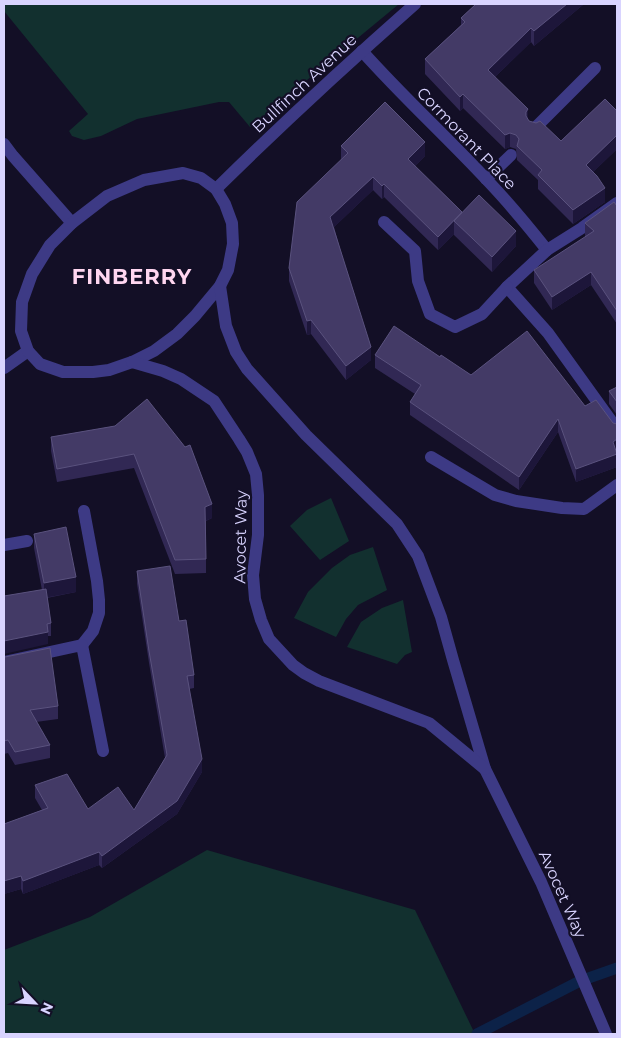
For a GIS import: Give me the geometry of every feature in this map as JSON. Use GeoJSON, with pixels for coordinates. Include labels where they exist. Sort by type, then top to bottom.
{"type":"FeatureCollection","features":[{"type":"Feature","properties":{"kind":"street","name":"Bullfinch Avenue"},"geometry":{"type":"LineString","coordinates":[[216,189],[256,149],[415,4]]}},
{"type":"Feature","properties":{"kind":"street","name":"Cormorant Place"},"geometry":{"type":"LineString","coordinates":[[362,51],[486,179],[547,250]]}},
{"type":"Feature","properties":{"kind":"street"},"geometry":{"type":"LineString","coordinates":[[534,129],[595,68]]}},
{"type":"Feature","properties":{"kind":"street"},"geometry":{"type":"LineString","coordinates":[[4,144],[72,224]]}},
{"type":"Feature","properties":{"kind":"street"},"geometry":{"type":"LineString","coordinates":[[486,179],[511,154]]}},
{"type":"Feature","properties":{"kind":"street"},"geometry":{"type":"LineString","coordinates":[[183,173],[201,178],[216,189],[225,204],[232,224],[233,244],[228,270],[220,286],[195,316],[177,334],[154,351],[132,362],[109,370],[63,372],[40,364],[28,351],[21,332],[22,302],[32,274],[50,246],[72,224],[107,196],[144,180],[183,173]]}},
{"type":"Feature","properties":{"kind":"street"},"geometry":{"type":"LineString","coordinates":[[384,222],[415,251],[418,281],[430,314],[455,326],[482,314],[507,286],[547,250],[617,203]]}},
{"type":"Feature","properties":{"kind":"street","name":"Avocet Way"},"geometry":{"type":"LineString","coordinates":[[220,286],[226,326],[236,352],[247,369],[306,435],[397,524],[418,556],[441,617],[484,769],[541,882],[606,1034]]}},
{"type":"Feature","properties":{"kind":"street"},"geometry":{"type":"LineString","coordinates":[[507,286],[548,333],[617,429]]}},
{"type":"Feature","properties":{"kind":"street"},"geometry":{"type":"LineString","coordinates":[[4,368],[28,351]]}},
{"type":"Feature","properties":{"kind":"street","name":"Avocet Way"},"geometry":{"type":"LineString","coordinates":[[132,362],[163,371],[181,379],[214,401],[247,452],[256,474],[258,494],[258,535],[253,575],[256,599],[261,620],[269,638],[293,666],[319,681],[429,723],[484,769]]}},
{"type":"Feature","properties":{"kind":"street"},"geometry":{"type":"LineString","coordinates":[[431,457],[495,495],[516,501],[562,508],[584,509],[617,485]]}},
{"type":"Feature","properties":{"kind":"street"},"geometry":{"type":"LineString","coordinates":[[4,662],[82,645],[93,631],[99,613],[99,600],[84,511]]}},
{"type":"Feature","properties":{"kind":"street"},"geometry":{"type":"LineString","coordinates":[[4,545],[27,540]]}},
{"type":"Feature","properties":{"kind":"street"},"geometry":{"type":"LineString","coordinates":[[82,645],[103,751]]}},
{"type":"Feature","properties":{"kind":"green space"},"geometry":{"type":"Polygon","coordinates":[[[4,4],[399,4],[250,127],[229,102],[219,102],[137,119],[101,136],[84,140],[72,136],[69,131],[88,114],[4,11],[4,4]]]}},
{"type":"Feature","properties":{"kind":"green space"},"geometry":{"type":"Polygon","coordinates":[[[331,498],[349,541],[320,560],[290,526],[307,510],[331,498]]]}},
{"type":"Feature","properties":{"kind":"green space"},"geometry":{"type":"Polygon","coordinates":[[[373,547],[387,590],[358,605],[346,619],[336,637],[294,618],[308,592],[332,568],[350,555],[373,547]]]}},
{"type":"Feature","properties":{"kind":"green space"},"geometry":{"type":"Polygon","coordinates":[[[403,600],[412,652],[405,655],[397,664],[347,647],[361,622],[382,608],[403,600]]]}},
{"type":"Feature","properties":{"kind":"green space"},"geometry":{"type":"Polygon","coordinates":[[[207,850],[415,910],[475,1034],[4,1034],[4,950],[90,917],[207,850]]]}},
{"type":"Feature","properties":{"kind":"building"},"geometry":{"type":"Polygon","coordinates":[[[476,4],[567,4],[534,31],[531,28],[488,70],[528,109],[526,116],[529,121],[536,123],[540,121],[561,141],[605,99],[617,111],[617,135],[586,165],[605,188],[573,210],[538,175],[542,170],[517,146],[519,139],[516,135],[510,133],[505,135],[463,94],[460,97],[425,59],[465,22],[461,18],[476,4]]]}},
{"type":"Feature","properties":{"kind":"building"},"geometry":{"type":"Polygon","coordinates":[[[385,102],[425,142],[408,159],[462,212],[438,237],[384,184],[382,186],[373,177],[330,217],[371,347],[346,366],[311,320],[307,321],[289,268],[297,202],[348,153],[341,146],[385,102]]]}},
{"type":"Feature","properties":{"kind":"building"},"geometry":{"type":"Polygon","coordinates":[[[479,195],[516,231],[492,257],[454,221],[479,195]]]}},
{"type":"Feature","properties":{"kind":"building"},"geometry":{"type":"Polygon","coordinates":[[[614,202],[617,206],[617,311],[591,272],[552,297],[534,270],[594,231],[585,223],[614,202]]]}},
{"type":"Feature","properties":{"kind":"building"},"geometry":{"type":"Polygon","coordinates":[[[394,326],[471,375],[527,331],[585,406],[596,400],[613,423],[617,424],[617,439],[613,442],[617,454],[576,469],[558,419],[519,477],[410,402],[421,385],[375,355],[394,326]]]}},
{"type":"Feature","properties":{"kind":"building"},"geometry":{"type":"Polygon","coordinates":[[[617,387],[617,402],[609,391],[617,387]]]}},
{"type":"Feature","properties":{"kind":"building"},"geometry":{"type":"Polygon","coordinates":[[[147,399],[185,447],[190,445],[212,504],[205,507],[206,559],[175,560],[134,454],[57,469],[51,437],[115,426],[147,399]]]}},
{"type":"Feature","properties":{"kind":"building"},"geometry":{"type":"Polygon","coordinates":[[[66,527],[76,577],[44,583],[34,534],[66,527]]]}},
{"type":"Feature","properties":{"kind":"building"},"geometry":{"type":"Polygon","coordinates":[[[170,566],[179,621],[186,620],[194,675],[187,676],[202,759],[177,801],[102,856],[99,852],[23,881],[21,876],[4,881],[4,824],[48,808],[35,785],[67,774],[88,809],[118,787],[134,810],[167,755],[137,571],[170,566]]]}},
{"type":"Feature","properties":{"kind":"building"},"geometry":{"type":"Polygon","coordinates":[[[46,589],[51,623],[47,624],[48,632],[4,641],[4,596],[46,589]]]}},
{"type":"Feature","properties":{"kind":"building"},"geometry":{"type":"Polygon","coordinates":[[[50,648],[58,706],[30,710],[50,745],[15,752],[8,740],[4,741],[4,657],[50,648]]]}},
{"type":"Feature","properties":{"kind":"waterway"},"geometry":{"type":"LineString","coordinates":[[477,1034],[580,981],[617,968]]}},
{"type":"Feature","properties":{"kind":"district","name":"FINBERRY"},"geometry":{"type":"Point","coordinates":[132,277]}}]}
